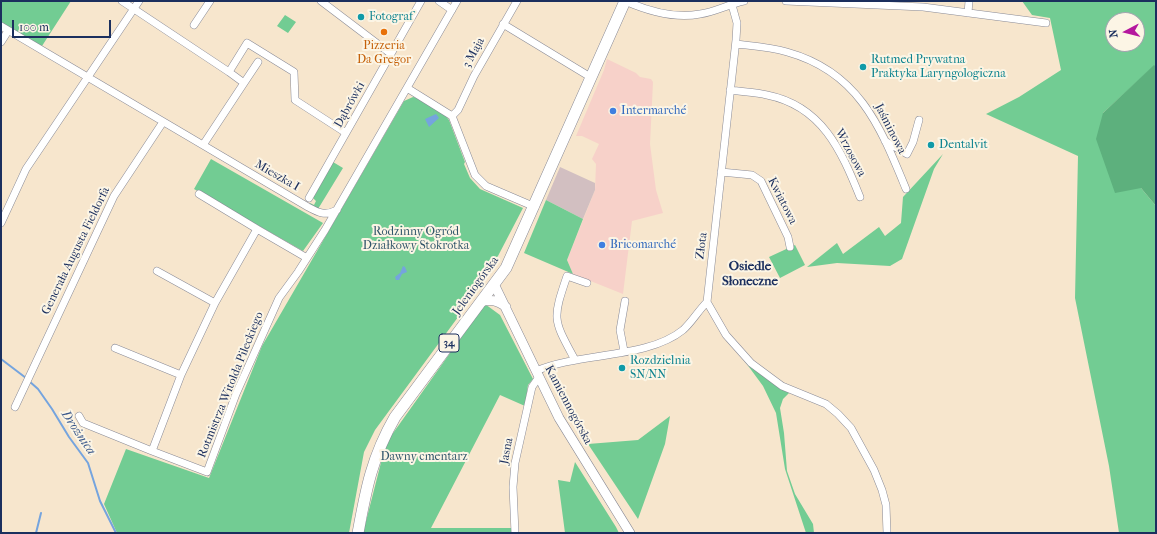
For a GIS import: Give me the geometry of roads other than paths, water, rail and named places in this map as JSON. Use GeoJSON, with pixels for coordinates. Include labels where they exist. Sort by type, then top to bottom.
{"type":"FeatureCollection","features":[{"type":"Feature","properties":{"kind":"main road","name":"Jeleniogórska"},"geometry":{"type":"LineString","coordinates":[[358,533],[372,468],[381,441],[395,417],[509,264],[625,1]]}},
{"type":"Feature","properties":{"kind":"street"},"geometry":{"type":"LineString","coordinates":[[122,1],[244,83]]}},
{"type":"Feature","properties":{"kind":"street"},"geometry":{"type":"LineString","coordinates":[[1,223],[26,169],[139,1]]}},
{"type":"Feature","properties":{"kind":"street"},"geometry":{"type":"LineString","coordinates":[[194,25],[210,1]]}},
{"type":"Feature","properties":{"kind":"street"},"geometry":{"type":"LineString","coordinates":[[321,1],[391,54]]}},
{"type":"Feature","properties":{"kind":"street","name":"Dąbrówki"},"geometry":{"type":"LineString","coordinates":[[309,198],[421,1]]}},
{"type":"Feature","properties":{"kind":"street"},"geometry":{"type":"LineString","coordinates":[[439,1],[452,10]]}},
{"type":"Feature","properties":{"kind":"street"},"geometry":{"type":"LineString","coordinates":[[337,210],[457,1]]}},
{"type":"Feature","properties":{"kind":"street","name":"3 Maja"},"geometry":{"type":"LineString","coordinates":[[452,116],[458,110],[503,24],[518,1]]}},
{"type":"Feature","properties":{"kind":"street"},"geometry":{"type":"LineString","coordinates":[[625,1],[652,11],[687,16],[701,14],[744,1]]}},
{"type":"Feature","properties":{"kind":"street"},"geometry":{"type":"LineString","coordinates":[[786,1],[880,3],[1046,23]]}},
{"type":"Feature","properties":{"kind":"street"},"geometry":{"type":"LineString","coordinates":[[968,13],[970,1]]}},
{"type":"Feature","properties":{"kind":"street","name":"Złota"},"geometry":{"type":"LineString","coordinates":[[707,302],[736,44],[737,23],[732,5]]}},
{"type":"Feature","properties":{"kind":"street"},"geometry":{"type":"LineString","coordinates":[[503,24],[592,78]]}},
{"type":"Feature","properties":{"kind":"street","name":"Mieszka I"},"geometry":{"type":"LineString","coordinates":[[1,26],[319,213],[326,214],[337,210]]}},
{"type":"Feature","properties":{"kind":"street"},"geometry":{"type":"LineString","coordinates":[[1,42],[8,31]]}},
{"type":"Feature","properties":{"kind":"street"},"geometry":{"type":"LineString","coordinates":[[228,72],[247,43],[294,72],[295,100],[346,133]]}},
{"type":"Feature","properties":{"kind":"street","name":"Jaśminowa"},"geometry":{"type":"LineString","coordinates":[[736,44],[787,52],[805,58],[824,68],[846,84],[862,100],[875,119],[906,189]]}},
{"type":"Feature","properties":{"kind":"street"},"geometry":{"type":"LineString","coordinates":[[203,145],[258,62]]}},
{"type":"Feature","properties":{"kind":"street"},"geometry":{"type":"LineString","coordinates":[[407,88],[452,116],[475,175],[486,186],[535,207]]}},
{"type":"Feature","properties":{"kind":"street","name":"Wrzosowa"},"geometry":{"type":"LineString","coordinates":[[730,90],[767,95],[782,99],[794,104],[814,118],[832,138],[860,197]]}},
{"type":"Feature","properties":{"kind":"street"},"geometry":{"type":"LineString","coordinates":[[885,140],[906,154],[913,142],[919,120]]}},
{"type":"Feature","properties":{"kind":"street","name":"Generała Augusta Fieldorfa"},"geometry":{"type":"LineString","coordinates":[[15,408],[114,196],[163,122]]}},
{"type":"Feature","properties":{"kind":"street","name":"Kwiatowa"},"geometry":{"type":"LineString","coordinates":[[721,172],[752,175],[761,181],[788,237],[790,247]]}},
{"type":"Feature","properties":{"kind":"street"},"geometry":{"type":"LineString","coordinates":[[199,194],[307,258]]}},
{"type":"Feature","properties":{"kind":"street","name":"Rotmistrza Witolda Pileckiego"},"geometry":{"type":"LineString","coordinates":[[79,416],[83,423],[207,472],[236,394],[278,298],[307,258],[337,210]]}},
{"type":"Feature","properties":{"kind":"street"},"geometry":{"type":"LineString","coordinates":[[152,451],[181,375],[215,303],[257,229]]}},
{"type":"Feature","properties":{"kind":"street"},"geometry":{"type":"LineString","coordinates":[[157,271],[215,303]]}},
{"type":"Feature","properties":{"kind":"street"},"geometry":{"type":"LineString","coordinates":[[575,360],[558,329],[555,316],[556,306],[567,276],[587,283]]}},
{"type":"Feature","properties":{"kind":"street","name":"Kamiennogórska"},"geometry":{"type":"LineString","coordinates":[[494,284],[537,374],[574,445],[630,533]]}},
{"type":"Feature","properties":{"kind":"street"},"geometry":{"type":"LineString","coordinates":[[480,302],[493,300],[500,302],[506,307]]}},
{"type":"Feature","properties":{"kind":"street"},"geometry":{"type":"LineString","coordinates":[[624,351],[620,330],[625,301]]}},
{"type":"Feature","properties":{"kind":"street"},"geometry":{"type":"LineString","coordinates":[[537,374],[575,360],[656,344],[670,338],[690,323],[707,302],[730,340],[751,363],[782,386],[826,404],[851,428],[874,470],[882,490],[886,505],[887,533]]}},
{"type":"Feature","properties":{"kind":"street"},"geometry":{"type":"LineString","coordinates":[[115,348],[181,375]]}},
{"type":"Feature","properties":{"kind":"street","name":"Jasna"},"geometry":{"type":"LineString","coordinates":[[515,533],[513,487],[515,463],[532,387],[537,374]]}},
{"type":"Feature","properties":{"kind":"water"},"geometry":{"type":"Polygon","coordinates":[[[436,114],[439,118],[429,127],[425,119],[436,114]]]}},
{"type":"Feature","properties":{"kind":"water"},"geometry":{"type":"Polygon","coordinates":[[[403,266],[407,272],[402,274],[399,280],[396,280],[395,277],[400,273],[403,266]]]}},
{"type":"Feature","properties":{"kind":"waterway","name":"Drożnica"},"geometry":{"type":"LineString","coordinates":[[1,359],[26,378]]}},
{"type":"Feature","properties":{"kind":"waterway","name":"Drożnica"},"geometry":{"type":"LineString","coordinates":[[29,381],[38,389],[88,463],[100,501],[116,533]]}},
{"type":"Feature","properties":{"kind":"waterway"},"geometry":{"type":"LineString","coordinates":[[36,533],[41,513]]}},
{"type":"Feature","properties":{"kind":"place","name":"Fotograf"},"geometry":{"type":"Point","coordinates":[361,17]}},
{"type":"Feature","properties":{"kind":"place","name":"Pizzeria Da Gregor"},"geometry":{"type":"Point","coordinates":[384,32]}},
{"type":"Feature","properties":{"kind":"place","name":"Rutmed Prywatna Praktyka Laryngologiczna"},"geometry":{"type":"Point","coordinates":[863,67]}},
{"type":"Feature","properties":{"kind":"place","name":"Intermarché"},"geometry":{"type":"Point","coordinates":[613,111]}},
{"type":"Feature","properties":{"kind":"place","name":"Dentalvit"},"geometry":{"type":"Point","coordinates":[931,145]}},
{"type":"Feature","properties":{"kind":"place","name":"Bricomarché"},"geometry":{"type":"Point","coordinates":[602,245]}},
{"type":"Feature","properties":{"kind":"place","name":"Rozdzielnia SN/NN"},"geometry":{"type":"Point","coordinates":[622,368]}},
{"type":"Feature","properties":{"kind":"district","name":"Osiedle Słoneczne"},"geometry":{"type":"Point","coordinates":[750,274]}},
{"type":"Feature","properties":{"kind":"park label","name":"Rodzinny Ogród Działkowy Stokrotka"},"geometry":{"type":"Point","coordinates":[416,239]}},
{"type":"Feature","properties":{"kind":"park label","name":"Dawny cmentarz"},"geometry":{"type":"Point","coordinates":[424,457]}}]}
